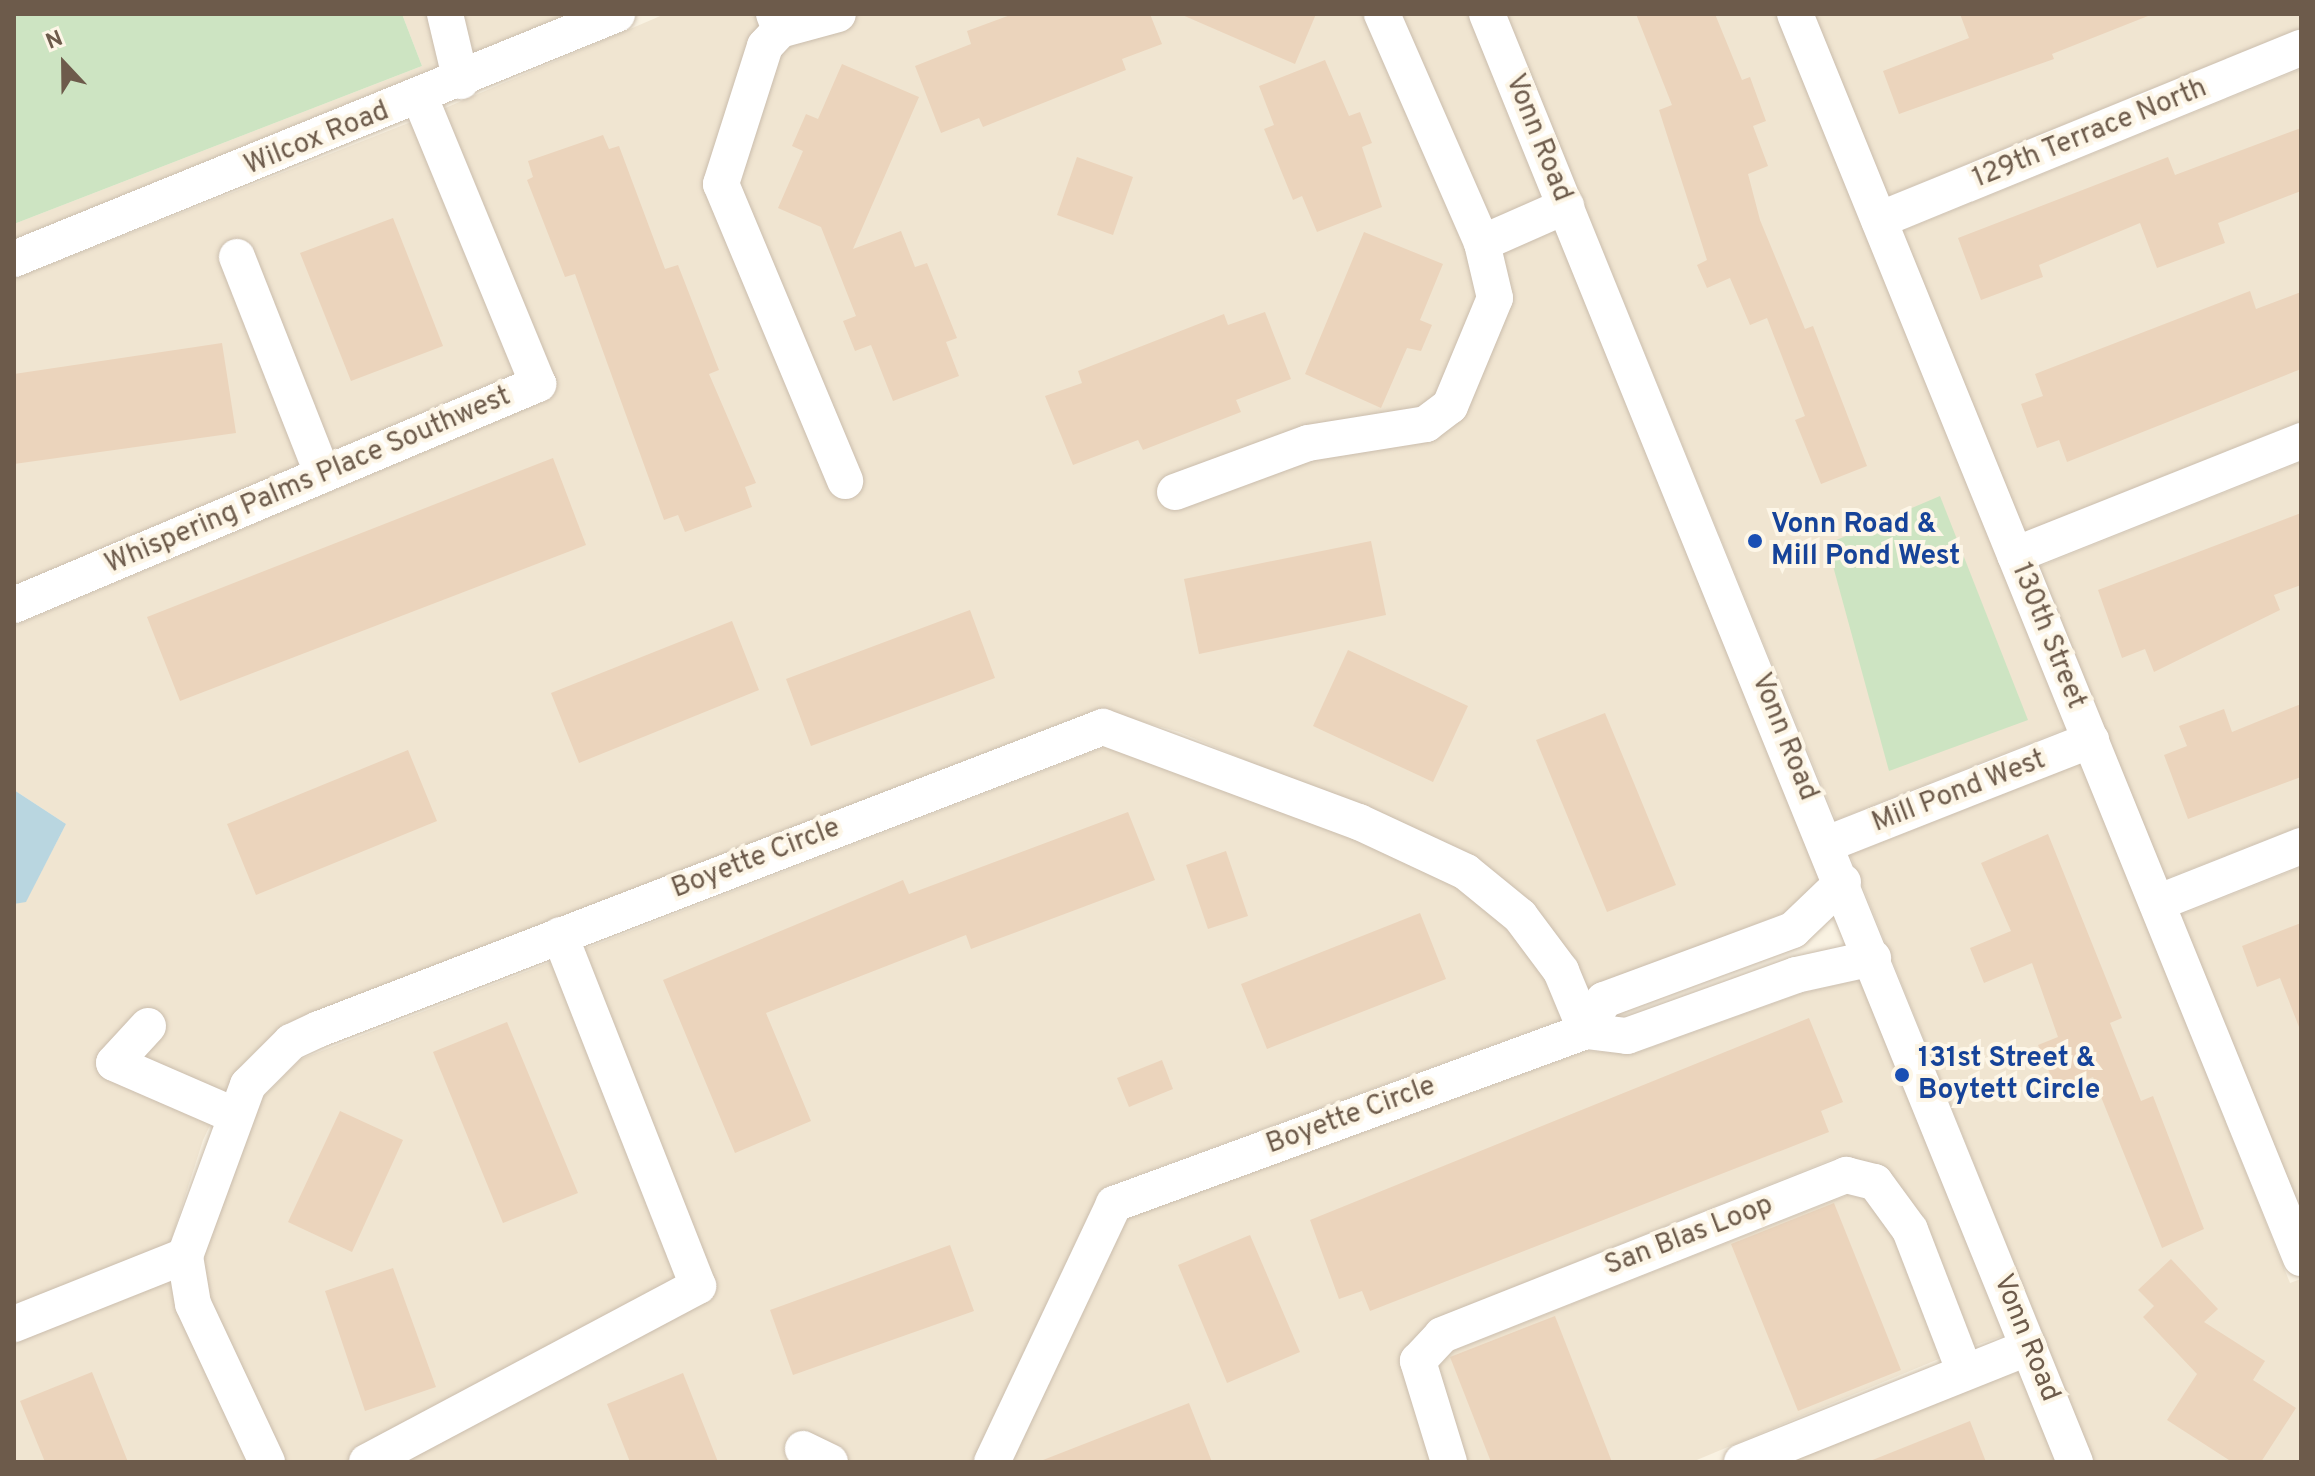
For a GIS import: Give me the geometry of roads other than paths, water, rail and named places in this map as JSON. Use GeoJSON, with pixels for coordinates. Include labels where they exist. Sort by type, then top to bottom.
{"type":"FeatureCollection","features":[{"type":"Feature","properties":{"kind":"street"},"geometry":{"type":"LineString","coordinates":[[445,14],[461,81]]}},
{"type":"Feature","properties":{"kind":"street","name":"Wilcox Road"},"geometry":{"type":"LineString","coordinates":[[14,259],[420,98],[617,14]]}},
{"type":"Feature","properties":{"kind":"street"},"geometry":{"type":"LineString","coordinates":[[838,14],[777,22],[765,46],[721,184],[845,481]]}},
{"type":"Feature","properties":{"kind":"street"},"geometry":{"type":"LineString","coordinates":[[1175,492],[1308,443],[1426,424],[1450,406],[1495,298],[1482,243],[1382,14]]}},
{"type":"Feature","properties":{"kind":"street","name":"Vonn Road"},"geometry":{"type":"LineString","coordinates":[[1487,14],[1843,882],[2075,1462]]}},
{"type":"Feature","properties":{"kind":"street","name":"130th Street"},"geometry":{"type":"LineString","coordinates":[[1795,14],[2300,1259]]}},
{"type":"Feature","properties":{"kind":"street","name":"129th Terrace North"},"geometry":{"type":"LineString","coordinates":[[1879,220],[2301,48]]}},
{"type":"Feature","properties":{"kind":"street","name":"Whispering Palms Place Southwest"},"geometry":{"type":"LineString","coordinates":[[14,605],[538,384],[420,98]]}},
{"type":"Feature","properties":{"kind":"street"},"geometry":{"type":"LineString","coordinates":[[1482,243],[1566,206]]}},
{"type":"Feature","properties":{"kind":"street"},"geometry":{"type":"LineString","coordinates":[[237,257],[323,475]]}},
{"type":"Feature","properties":{"kind":"street"},"geometry":{"type":"LineString","coordinates":[[2015,555],[2301,441]]}},
{"type":"Feature","properties":{"kind":"street","name":"Boyette Circle"},"geometry":{"type":"LineString","coordinates":[[267,1462],[193,1304],[185,1256],[248,1085],[291,1042],[560,935],[1103,727],[1359,822],[1466,872],[1520,916],[1553,960],[1586,1031]]}},
{"type":"Feature","properties":{"kind":"street","name":"Mill Pond West"},"geometry":{"type":"LineString","coordinates":[[1827,844],[2091,740]]}},
{"type":"Feature","properties":{"kind":"street"},"geometry":{"type":"LineString","coordinates":[[2157,903],[2301,846]]}},
{"type":"Feature","properties":{"kind":"street"},"geometry":{"type":"LineString","coordinates":[[1586,1031],[1604,1000],[1793,930],[1843,882]]}},
{"type":"Feature","properties":{"kind":"street"},"geometry":{"type":"LineString","coordinates":[[367,1462],[698,1286],[560,935]]}},
{"type":"Feature","properties":{"kind":"street","name":"Boyette Circle"},"geometry":{"type":"LineString","coordinates":[[992,1462],[1114,1204],[1586,1031],[1627,1036],[1796,975],[1873,958]]}},
{"type":"Feature","properties":{"kind":"street"},"geometry":{"type":"LineString","coordinates":[[148,1026],[114,1063],[236,1116]]}},
{"type":"Feature","properties":{"kind":"street","name":"San Blas Loop"},"geometry":{"type":"LineString","coordinates":[[1449,1462],[1418,1361],[1442,1335],[1846,1175],[1875,1182],[1910,1230],[1964,1370]]}},
{"type":"Feature","properties":{"kind":"street"},"geometry":{"type":"LineString","coordinates":[[14,1324],[185,1256]]}},
{"type":"Feature","properties":{"kind":"street"},"geometry":{"type":"LineString","coordinates":[[1742,1462],[1964,1370],[2029,1347]]}},
{"type":"Feature","properties":{"kind":"water"},"geometry":{"type":"Polygon","coordinates":[[[14,790],[66,824],[26,902],[14,904],[14,790]]]}},
{"type":"Feature","properties":{"kind":"place","name":"Vonn Road & Mill Pond West"},"geometry":{"type":"Point","coordinates":[1755,541]}},
{"type":"Feature","properties":{"kind":"place","name":"131st Street & Boytett Circle"},"geometry":{"type":"Point","coordinates":[1902,1075]}}]}
